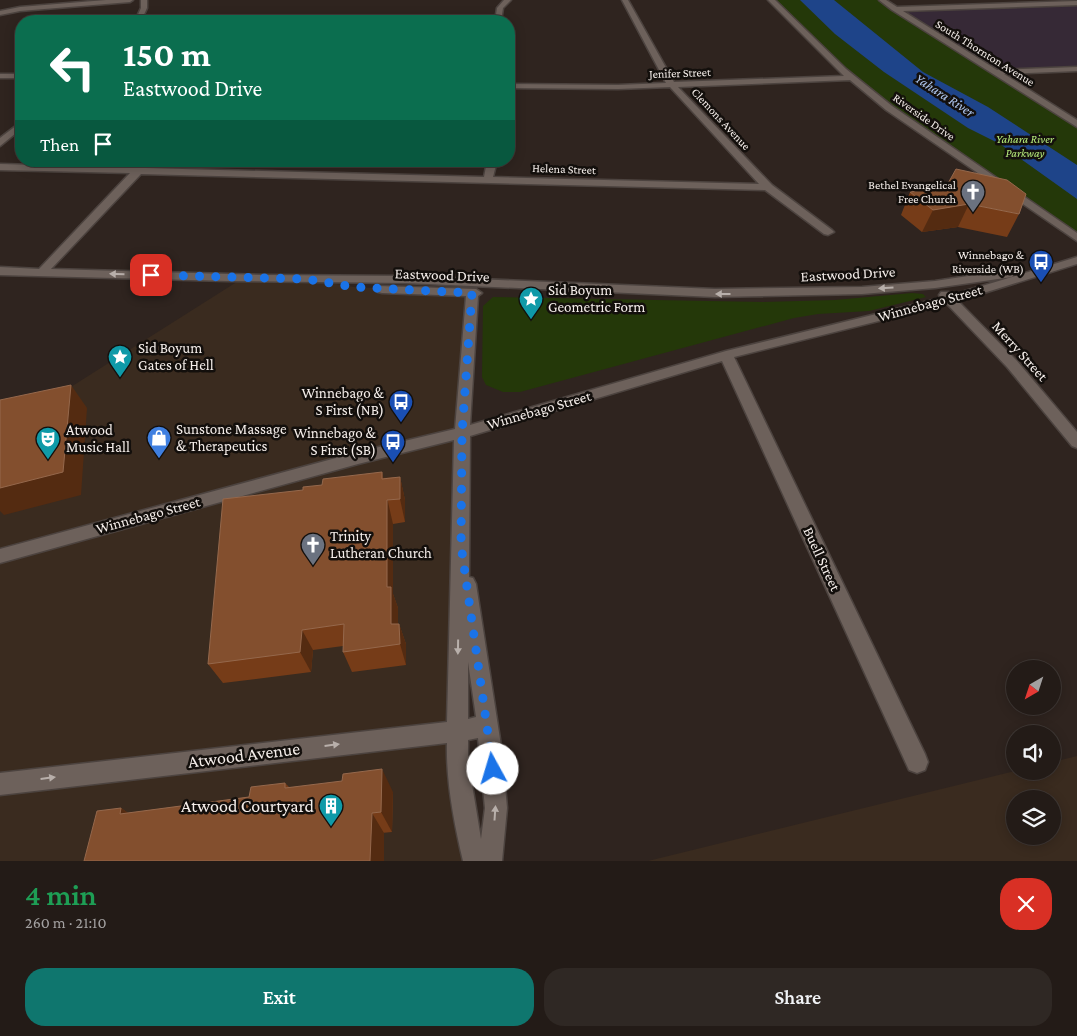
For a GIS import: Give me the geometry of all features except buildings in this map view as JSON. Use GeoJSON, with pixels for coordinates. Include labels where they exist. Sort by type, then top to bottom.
{"type":"FeatureCollection","features":[{"type":"Feature","properties":{"kind":"street"},"geometry":{"type":"LineString","coordinates":[[2,11],[130,0]]}},
{"type":"Feature","properties":{"kind":"street"},"geometry":{"type":"LineString","coordinates":[[141,15],[144,8],[144,0]]}},
{"type":"Feature","properties":{"kind":"street"},"geometry":{"type":"LineString","coordinates":[[499,15],[500,8],[508,0]]}},
{"type":"Feature","properties":{"kind":"street","name":"Clemons Avenue"},"geometry":{"type":"LineString","coordinates":[[625,0],[671,84],[768,187],[828,232]]}},
{"type":"Feature","properties":{"kind":"street","name":"Riverside Drive"},"geometry":{"type":"LineString","coordinates":[[770,0],[851,78],[889,108],[1077,238]]}},
{"type":"Feature","properties":{"kind":"street","name":"South Thornton Avenue"},"geometry":{"type":"LineString","coordinates":[[882,0],[1077,124]]}},
{"type":"Feature","properties":{"kind":"street"},"geometry":{"type":"LineString","coordinates":[[894,9],[1077,4]]}},
{"type":"Feature","properties":{"kind":"street"},"geometry":{"type":"LineString","coordinates":[[996,72],[1077,69]]}},
{"type":"Feature","properties":{"kind":"street"},"geometry":{"type":"LineString","coordinates":[[0,76],[15,76]]}},
{"type":"Feature","properties":{"kind":"street","name":"Jenifer Street"},"geometry":{"type":"LineString","coordinates":[[515,86],[577,88],[851,78]]}},
{"type":"Feature","properties":{"kind":"street"},"geometry":{"type":"LineString","coordinates":[[0,143],[15,130]]}},
{"type":"Feature","properties":{"kind":"street","name":"Helena Street"},"geometry":{"type":"LineString","coordinates":[[0,167],[768,187]]}},
{"type":"Feature","properties":{"kind":"street"},"geometry":{"type":"LineString","coordinates":[[488,180],[491,167]]}},
{"type":"Feature","properties":{"kind":"street"},"geometry":{"type":"LineString","coordinates":[[42,272],[138,171]]}},
{"type":"Feature","properties":{"kind":"street","name":"Winnebago Street"},"geometry":{"type":"LineString","coordinates":[[0,556],[358,458],[462,433],[726,356],[950,300],[1077,260]]}},
{"type":"Feature","properties":{"kind":"street","name":"Eastwood Drive"},"geometry":{"type":"LineString","coordinates":[[0,271],[418,280],[638,292],[795,294],[934,285],[1058,265]]}},
{"type":"Feature","properties":{"kind":"street","name":"Eastwood Drive"},"geometry":{"type":"LineString","coordinates":[[306,279],[354,287],[472,293],[601,296],[638,292]]}},
{"type":"Feature","properties":{"kind":"street","name":"Merry Street"},"geometry":{"type":"LineString","coordinates":[[934,285],[1012,364],[1077,442]]}},
{"type":"Feature","properties":{"kind":"street"},"geometry":{"type":"LineString","coordinates":[[472,293],[462,433],[457,760],[466,829],[475,861]]}},
{"type":"Feature","properties":{"kind":"street","name":"Buell Street"},"geometry":{"type":"LineString","coordinates":[[726,356],[917,762]]}},
{"type":"Feature","properties":{"kind":"street"},"geometry":{"type":"LineString","coordinates":[[461,545],[487,726],[496,808],[490,861]]}},
{"type":"Feature","properties":{"kind":"street","name":"Atwood Avenue"},"geometry":{"type":"LineString","coordinates":[[0,784],[487,726]]}},
{"type":"Feature","properties":{"kind":"shaded area"},"geometry":{"type":"Polygon","coordinates":[[[1077,3],[1077,69],[996,72],[894,9],[1077,3]]]}},
{"type":"Feature","properties":{"kind":"shaded area"},"geometry":{"type":"Polygon","coordinates":[[[243,278],[306,279],[354,287],[472,293],[458,641],[475,861],[0,861],[0,408],[25,416],[243,278]]]}},
{"type":"Feature","properties":{"kind":"shaded area"},"geometry":{"type":"Polygon","coordinates":[[[1077,756],[1077,861],[648,861],[1006,773],[1006,780],[1061,780],[1061,760],[1077,756]]]}},
{"type":"Feature","properties":{"kind":"green space","name":"Yahara River Parkway"},"geometry":{"type":"Polygon","coordinates":[[[771,0],[882,0],[1077,124],[1077,238],[866,88],[771,0]]]}},
{"type":"Feature","properties":{"kind":"green space"},"geometry":{"type":"Polygon","coordinates":[[[912,293],[923,294],[926,297],[869,311],[818,314],[794,318],[520,392],[503,392],[486,385],[482,377],[483,306],[493,297],[763,302],[835,300],[912,293]]]}},
{"type":"Feature","properties":{"kind":"water","name":"Yahara River"},"geometry":{"type":"Polygon","coordinates":[[[800,0],[834,0],[923,72],[988,107],[1077,165],[1077,199],[1000,144],[968,128],[884,72],[835,34],[800,0]]]}},
{"type":"Feature","properties":{"kind":"place","name":"Bethel Evangelical Free Church"},"geometry":{"type":"Point","coordinates":[973,213]}},
{"type":"Feature","properties":{"kind":"place","name":"Winnebago & Riverside (WB)"},"geometry":{"type":"Point","coordinates":[1041,283]}},
{"type":"Feature","properties":{"kind":"place","name":"Sid Boyum Geometric Form"},"geometry":{"type":"Point","coordinates":[531,320]}},
{"type":"Feature","properties":{"kind":"place","name":"Sid Boyum Gates of Hell"},"geometry":{"type":"Point","coordinates":[120,378]}},
{"type":"Feature","properties":{"kind":"place","name":"Winnebago & S First (NB)"},"geometry":{"type":"Point","coordinates":[401,423]}},
{"type":"Feature","properties":{"kind":"place","name":"Sunstone Massage & Therapeutics"},"geometry":{"type":"Point","coordinates":[159,459]}},
{"type":"Feature","properties":{"kind":"place","name":"Atwood Music Hall"},"geometry":{"type":"Point","coordinates":[48,460]}},
{"type":"Feature","properties":{"kind":"place","name":"Winnebago & S First (SB)"},"geometry":{"type":"Point","coordinates":[393,463]}},
{"type":"Feature","properties":{"kind":"place","name":"Trinity Lutheran Church"},"geometry":{"type":"Point","coordinates":[313,566]}},
{"type":"Feature","properties":{"kind":"place","name":"Atwood Courtyard"},"geometry":{"type":"Point","coordinates":[331,827]}},
{"type":"Feature","properties":{"kind":"route"},"geometry":{"type":"LineString","coordinates":[[151,275],[306,279],[354,287],[472,293],[462,433],[461,545],[493,769]]}}]}
